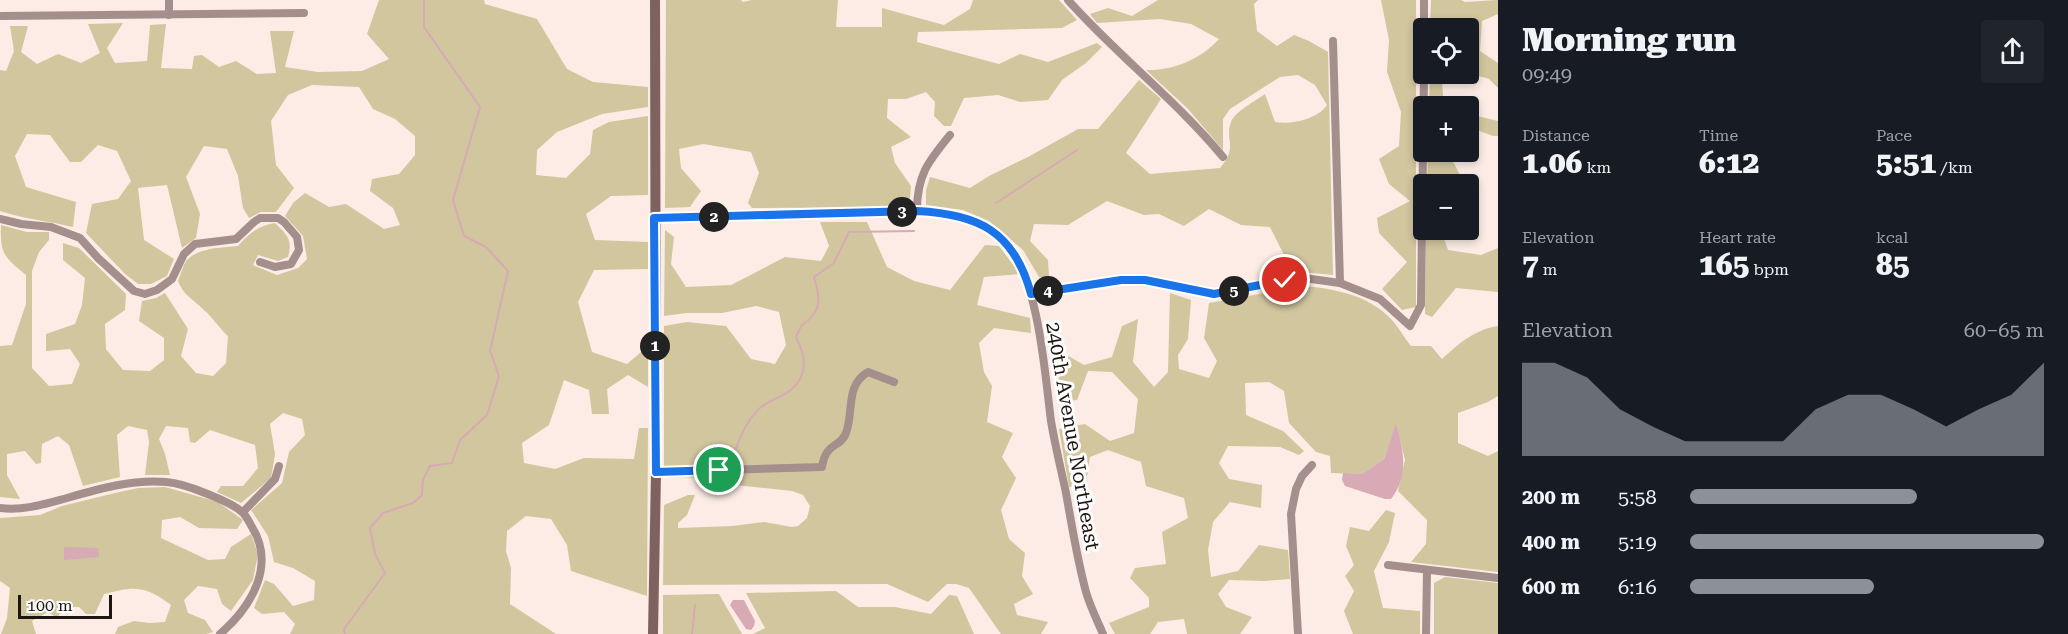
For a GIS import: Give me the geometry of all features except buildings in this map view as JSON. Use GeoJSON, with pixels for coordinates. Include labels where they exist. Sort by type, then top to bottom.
{"type":"FeatureCollection","features":[{"type":"Feature","properties":{"kind":"street"},"geometry":{"type":"LineString","coordinates":[[169,0],[169,15]]}},
{"type":"Feature","properties":{"kind":"street"},"geometry":{"type":"LineString","coordinates":[[653,634],[656,472],[655,0]]}},
{"type":"Feature","properties":{"kind":"street"},"geometry":{"type":"LineString","coordinates":[[1068,0],[1223,157]]}},
{"type":"Feature","properties":{"kind":"street"},"geometry":{"type":"LineString","coordinates":[[1424,0],[1424,18]]}},
{"type":"Feature","properties":{"kind":"street"},"geometry":{"type":"LineString","coordinates":[[0,16],[304,13]]}},
{"type":"Feature","properties":{"kind":"street"},"geometry":{"type":"LineString","coordinates":[[1333,41],[1340,283]]}},
{"type":"Feature","properties":{"kind":"street"},"geometry":{"type":"LineString","coordinates":[[1031,294],[1121,280],[1145,280],[1214,294],[1304,278],[1340,283],[1380,299],[1410,326],[1421,305],[1424,84]]}},
{"type":"Feature","properties":{"kind":"street"},"geometry":{"type":"LineString","coordinates":[[654,218],[917,211],[920,179],[933,155],[950,135]]}},
{"type":"Feature","properties":{"kind":"street","name":"240th Avenue Northeast"},"geometry":{"type":"LineString","coordinates":[[917,211],[960,216],[980,223],[995,233],[1020,264],[1031,294],[1052,424],[1079,562],[1087,594],[1103,634]]}},
{"type":"Feature","properties":{"kind":"street"},"geometry":{"type":"LineString","coordinates":[[0,219],[51,227],[80,238],[134,291],[145,294],[157,290],[172,279],[184,254],[195,244],[236,239],[260,218],[278,218],[297,237],[299,250],[291,264],[275,267],[260,262]]}},
{"type":"Feature","properties":{"kind":"street"},"geometry":{"type":"LineString","coordinates":[[656,472],[822,466],[829,447],[838,444],[845,435],[854,386],[859,378],[868,372],[894,382]]}},
{"type":"Feature","properties":{"kind":"street"},"geometry":{"type":"LineString","coordinates":[[243,512],[275,479],[279,465]]}},
{"type":"Feature","properties":{"kind":"street"},"geometry":{"type":"LineString","coordinates":[[1298,634],[1291,514],[1296,489],[1302,476],[1312,465]]}},
{"type":"Feature","properties":{"kind":"street"},"geometry":{"type":"LineString","coordinates":[[0,508],[13,509],[43,504],[131,483],[166,482],[192,488],[226,502],[243,512],[257,535],[263,556],[259,583],[236,618],[220,634]]}},
{"type":"Feature","properties":{"kind":"street"},"geometry":{"type":"LineString","coordinates":[[1388,565],[1498,578]]}},
{"type":"Feature","properties":{"kind":"street"},"geometry":{"type":"LineString","coordinates":[[1426,634],[1427,570]]}},
{"type":"Feature","properties":{"kind":"shaded area"},"geometry":{"type":"Polygon","coordinates":[[[379,0],[484,0],[485,4],[537,19],[567,69],[593,82],[648,87],[648,107],[602,114],[557,132],[537,150],[536,175],[566,178],[590,154],[593,130],[609,122],[648,116],[648,195],[611,196],[586,214],[595,240],[648,242],[648,269],[594,270],[578,302],[592,352],[627,364],[648,346],[648,387],[628,375],[607,389],[609,414],[592,414],[589,390],[564,380],[549,425],[522,443],[524,463],[555,469],[584,458],[634,459],[639,428],[648,428],[647,596],[571,571],[567,545],[551,519],[526,516],[507,531],[506,551],[511,568],[510,604],[556,634],[290,634],[295,624],[284,612],[262,614],[254,608],[265,580],[274,584],[293,606],[314,600],[315,581],[293,568],[274,562],[268,536],[251,510],[282,483],[289,452],[305,435],[302,419],[283,413],[270,424],[275,454],[271,478],[241,503],[217,492],[221,486],[243,486],[258,468],[255,445],[210,430],[195,443],[190,442],[188,428],[166,426],[159,439],[170,475],[145,475],[149,442],[147,430],[128,426],[117,435],[120,477],[83,486],[69,445],[58,436],[42,444],[41,463],[36,464],[25,451],[7,454],[7,475],[20,499],[0,497],[0,346],[12,345],[26,304],[26,275],[5,254],[1,243],[1,225],[27,232],[49,232],[49,240],[39,252],[32,271],[32,368],[49,386],[72,384],[80,364],[70,349],[46,351],[46,334],[75,324],[82,305],[85,278],[63,260],[63,243],[79,248],[126,294],[125,310],[105,324],[106,349],[123,370],[150,371],[164,360],[164,338],[139,321],[142,301],[165,293],[188,329],[181,356],[196,373],[213,376],[226,363],[228,336],[180,286],[178,281],[188,259],[205,250],[238,246],[254,231],[275,223],[288,238],[290,246],[288,257],[278,261],[258,255],[253,265],[277,275],[298,268],[307,259],[303,236],[285,216],[293,203],[305,193],[329,207],[346,204],[384,229],[400,225],[393,208],[370,191],[372,179],[399,174],[415,155],[415,136],[395,119],[373,109],[359,87],[312,85],[288,95],[271,121],[276,165],[294,188],[276,212],[261,212],[249,218],[243,208],[238,176],[227,149],[204,146],[186,177],[200,214],[196,238],[182,248],[167,185],[138,188],[144,240],[174,259],[167,276],[151,284],[138,284],[125,274],[86,233],[92,204],[118,199],[131,181],[117,151],[98,145],[81,162],[70,162],[50,135],[27,134],[15,156],[26,187],[76,202],[73,227],[0,211],[0,70],[6,71],[14,51],[10,26],[28,26],[21,52],[37,64],[58,54],[81,63],[100,53],[88,24],[123,23],[107,48],[115,63],[147,61],[150,25],[166,24],[161,68],[192,69],[194,56],[202,55],[219,67],[236,61],[257,74],[276,73],[270,31],[294,31],[285,67],[318,72],[362,71],[389,59],[367,34],[379,0]]]}},
{"type":"Feature","properties":{"kind":"shaded area"},"geometry":{"type":"Polygon","coordinates":[[[666,0],[741,0],[743,2],[752,0],[838,0],[836,27],[882,27],[882,8],[944,25],[970,9],[973,0],[1059,0],[1077,20],[1062,28],[918,32],[917,42],[999,64],[1020,54],[1048,62],[1097,43],[1102,47],[1086,63],[1062,80],[1048,100],[1020,102],[998,95],[964,98],[951,126],[944,126],[934,116],[935,102],[926,92],[906,99],[888,99],[887,118],[911,137],[891,147],[895,163],[911,186],[910,198],[905,207],[752,208],[748,203],[759,173],[751,152],[703,144],[679,149],[681,168],[701,191],[690,207],[665,208],[666,0]]]}},
{"type":"Feature","properties":{"kind":"shaded area"},"geometry":{"type":"Polygon","coordinates":[[[1158,0],[1258,0],[1254,4],[1257,31],[1277,46],[1294,35],[1328,52],[1333,275],[1292,271],[1270,227],[1241,225],[1209,209],[1184,226],[1159,214],[1144,215],[1107,201],[1068,225],[1034,224],[1030,241],[1048,260],[1049,277],[1039,277],[1023,250],[989,221],[963,210],[926,205],[926,190],[930,177],[970,188],[1078,129],[1098,129],[1139,80],[1161,99],[1126,153],[1150,174],[1220,168],[1229,154],[1229,128],[1233,118],[1265,94],[1275,122],[1289,123],[1304,120],[1317,114],[1327,105],[1315,85],[1298,75],[1280,77],[1230,109],[1223,119],[1223,150],[1188,109],[1146,70],[1176,66],[1186,62],[1204,52],[1219,39],[1191,24],[1160,19],[1097,23],[1090,14],[1108,8],[1132,16],[1158,0]]]}},
{"type":"Feature","properties":{"kind":"shaded area"},"geometry":{"type":"Polygon","coordinates":[[[1381,0],[1416,0],[1416,18],[1413,18],[1413,84],[1416,84],[1416,96],[1413,96],[1413,162],[1416,162],[1416,174],[1413,174],[1413,240],[1416,240],[1416,307],[1402,310],[1382,289],[1407,262],[1379,233],[1377,218],[1410,201],[1389,184],[1379,159],[1399,146],[1401,112],[1387,72],[1389,40],[1381,0]]]}},
{"type":"Feature","properties":{"kind":"shaded area"},"geometry":{"type":"Polygon","coordinates":[[[1431,0],[1465,2],[1498,0],[1498,14],[1482,21],[1480,51],[1498,63],[1498,88],[1489,79],[1479,76],[1479,18],[1430,18],[1431,0]]]}},
{"type":"Feature","properties":{"kind":"shaded area"},"geometry":{"type":"Polygon","coordinates":[[[1430,84],[1442,84],[1443,96],[1429,96],[1430,84]]]}},
{"type":"Feature","properties":{"kind":"shaded area"},"geometry":{"type":"Polygon","coordinates":[[[1479,116],[1498,121],[1498,136],[1479,131],[1479,116]]]}},
{"type":"Feature","properties":{"kind":"shaded area"},"geometry":{"type":"Polygon","coordinates":[[[1428,162],[1453,162],[1460,174],[1427,174],[1428,162]]]}},
{"type":"Feature","properties":{"kind":"shaded area"},"geometry":{"type":"Polygon","coordinates":[[[820,222],[867,222],[887,267],[914,281],[950,290],[985,245],[999,246],[1020,274],[984,277],[977,305],[1030,318],[1031,333],[994,328],[979,343],[984,372],[992,386],[987,422],[1013,433],[1002,457],[1016,478],[1001,510],[1009,539],[1025,553],[1022,576],[1033,594],[1014,604],[1017,615],[1048,622],[1041,634],[1001,634],[969,588],[956,584],[947,584],[928,602],[887,584],[663,585],[664,505],[688,495],[695,495],[687,515],[678,523],[678,528],[764,522],[798,526],[807,518],[810,506],[803,495],[792,491],[735,485],[718,478],[664,477],[664,326],[687,322],[726,326],[751,359],[775,364],[786,345],[779,312],[756,306],[722,313],[686,313],[664,316],[665,230],[674,237],[671,264],[686,287],[731,285],[785,257],[821,261],[829,246],[820,222]]]}},
{"type":"Feature","properties":{"kind":"shaded area"},"geometry":{"type":"Polygon","coordinates":[[[1426,240],[1444,240],[1448,250],[1481,255],[1498,248],[1498,292],[1456,288],[1432,317],[1425,314],[1426,240]]]}},
{"type":"Feature","properties":{"kind":"shaded area"},"geometry":{"type":"Polygon","coordinates":[[[1304,286],[1340,291],[1372,304],[1397,325],[1411,346],[1431,346],[1442,359],[1475,334],[1498,326],[1498,396],[1458,413],[1458,443],[1488,456],[1498,451],[1498,572],[1411,562],[1426,544],[1427,520],[1398,491],[1405,460],[1396,424],[1384,459],[1362,474],[1331,473],[1330,456],[1316,452],[1289,423],[1284,391],[1269,382],[1245,383],[1246,415],[1283,431],[1304,451],[1299,455],[1280,447],[1228,446],[1219,463],[1229,479],[1262,485],[1261,508],[1230,502],[1213,522],[1208,550],[1211,577],[1238,571],[1259,545],[1288,550],[1290,579],[1229,580],[1218,594],[1226,607],[1252,617],[1240,634],[1187,634],[1184,619],[1158,622],[1150,634],[1115,634],[1109,623],[1149,607],[1149,598],[1130,578],[1135,568],[1166,564],[1162,532],[1188,518],[1184,498],[1146,486],[1141,462],[1108,450],[1090,457],[1086,484],[1069,487],[1059,429],[1085,424],[1110,441],[1134,433],[1138,399],[1112,372],[1088,371],[1077,400],[1062,402],[1053,357],[1065,354],[1084,365],[1112,357],[1122,326],[1138,319],[1133,362],[1154,387],[1168,372],[1170,293],[1191,300],[1188,339],[1178,355],[1179,369],[1209,378],[1217,361],[1204,338],[1209,303],[1304,286]]]}},
{"type":"Feature","properties":{"kind":"shaded area"},"geometry":{"type":"Polygon","coordinates":[[[1396,423],[1403,453],[1403,472],[1397,490],[1391,499],[1345,486],[1342,480],[1343,473],[1362,474],[1384,459],[1396,423]]]}},
{"type":"Feature","properties":{"kind":"shaded area"},"geometry":{"type":"Polygon","coordinates":[[[165,487],[218,502],[243,520],[237,529],[199,528],[180,517],[162,520],[161,538],[208,560],[225,559],[231,547],[251,534],[258,554],[253,580],[231,611],[222,604],[217,589],[198,586],[184,600],[188,613],[205,620],[213,632],[206,634],[115,634],[118,627],[134,621],[165,622],[171,605],[154,594],[132,589],[104,594],[95,614],[86,614],[79,607],[64,607],[57,618],[48,612],[32,621],[36,634],[1,634],[7,618],[10,588],[0,581],[0,518],[40,515],[62,506],[115,493],[138,488],[165,487]]]}},
{"type":"Feature","properties":{"kind":"shaded area"},"geometry":{"type":"Polygon","coordinates":[[[1386,510],[1395,513],[1389,542],[1374,571],[1383,608],[1420,611],[1420,634],[1353,634],[1344,611],[1354,591],[1345,576],[1354,565],[1346,546],[1350,527],[1369,531],[1386,510]]]}},
{"type":"Feature","properties":{"kind":"shaded area"},"geometry":{"type":"Polygon","coordinates":[[[64,547],[98,548],[99,557],[64,560],[64,547]]]}},
{"type":"Feature","properties":{"kind":"shaded area"},"geometry":{"type":"Polygon","coordinates":[[[1445,577],[1498,583],[1498,634],[1434,634],[1434,583],[1445,577]]]}},
{"type":"Feature","properties":{"kind":"shaded area"},"geometry":{"type":"Polygon","coordinates":[[[836,591],[858,607],[895,607],[931,614],[949,595],[957,596],[974,634],[753,634],[765,628],[746,593],[836,591]]]}},
{"type":"Feature","properties":{"kind":"shaded area"},"geometry":{"type":"Polygon","coordinates":[[[719,594],[742,634],[663,634],[663,595],[719,594]]]}},
{"type":"Feature","properties":{"kind":"shaded area"},"geometry":{"type":"Polygon","coordinates":[[[733,600],[744,600],[755,621],[751,630],[746,629],[730,605],[733,600]]]}},
{"type":"Feature","properties":{"kind":"waterway"},"geometry":{"type":"LineString","coordinates":[[345,634],[344,629],[385,573],[375,554],[370,528],[383,513],[413,503],[422,495],[423,480],[430,466],[452,463],[460,440],[487,415],[499,376],[490,351],[508,271],[486,247],[464,236],[453,200],[480,107],[424,27],[424,0]]}},
{"type":"Feature","properties":{"kind":"waterway"},"geometry":{"type":"LineString","coordinates":[[996,203],[1077,150]]}},
{"type":"Feature","properties":{"kind":"waterway"},"geometry":{"type":"LineString","coordinates":[[731,462],[742,434],[754,414],[764,405],[792,389],[801,377],[804,364],[802,350],[796,337],[798,331],[814,314],[818,305],[814,277],[834,263],[849,232],[914,231]]}},
{"type":"Feature","properties":{"kind":"waterway"},"geometry":{"type":"LineString","coordinates":[[692,634],[695,605]]}},
{"type":"Feature","properties":{"kind":"route"},"geometry":{"type":"LineString","coordinates":[[719,470],[656,472],[654,218],[917,211],[960,216],[980,223],[995,233],[1010,249],[1020,264],[1031,294],[1121,280],[1145,280],[1214,294],[1285,280]]}}]}
